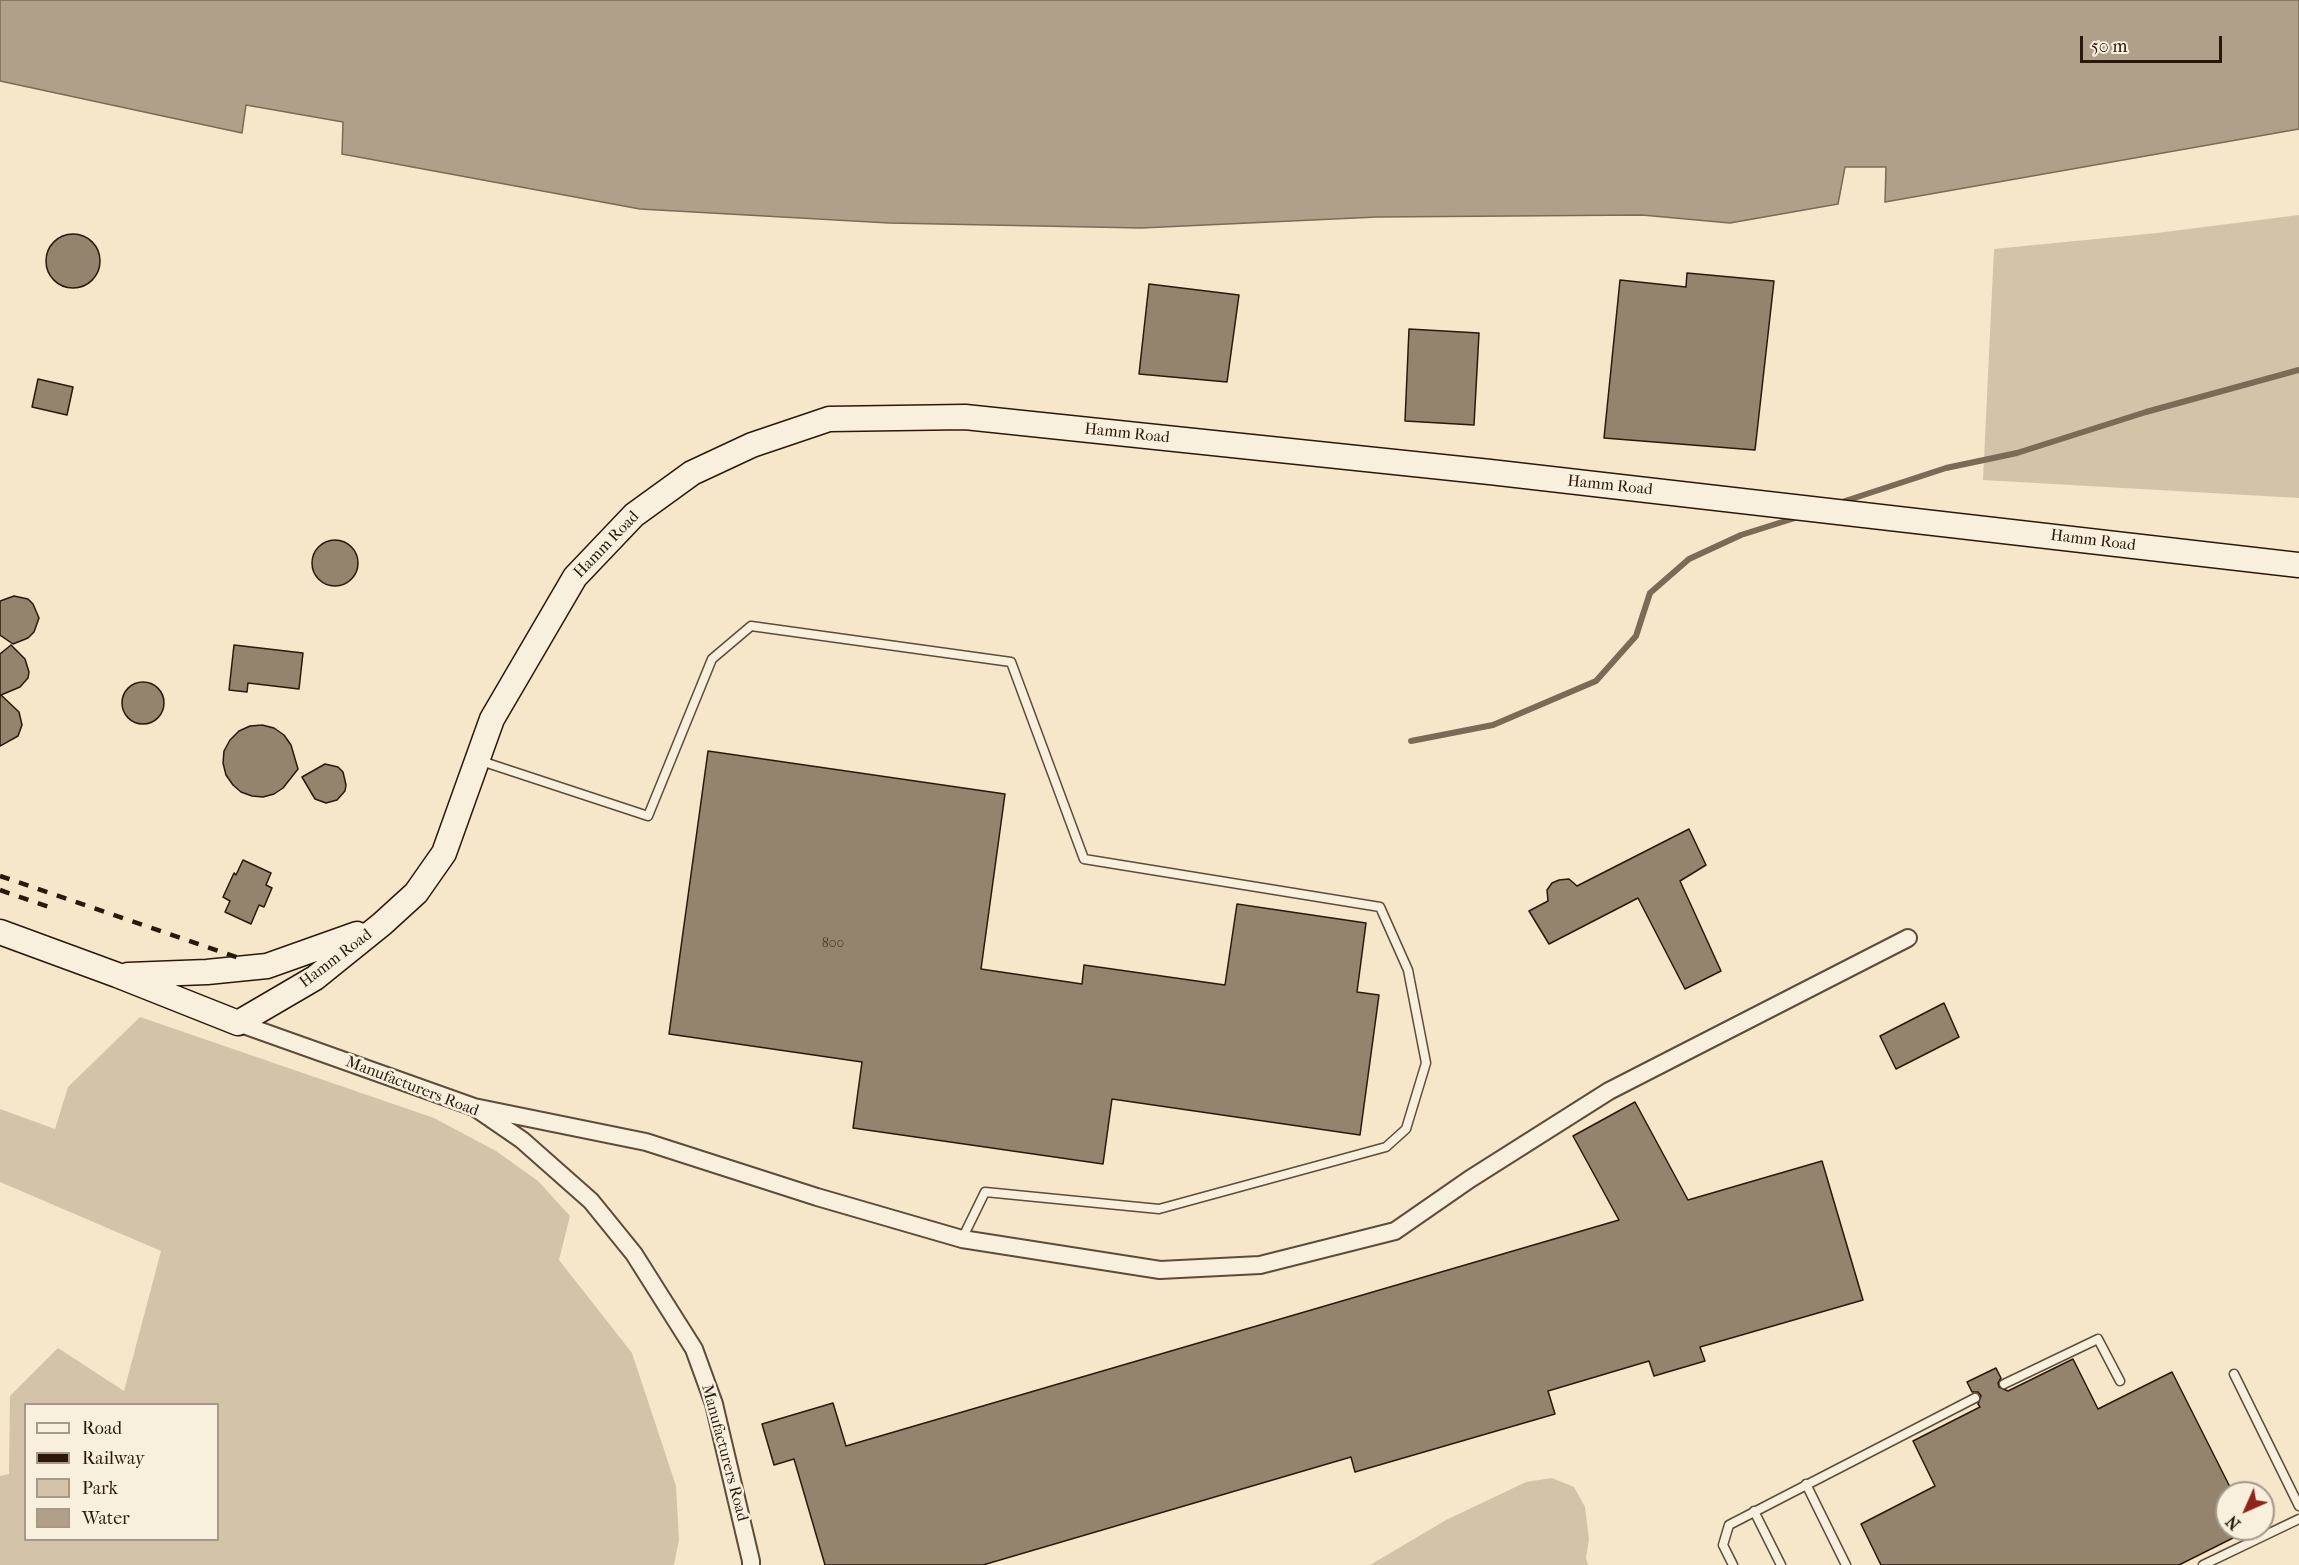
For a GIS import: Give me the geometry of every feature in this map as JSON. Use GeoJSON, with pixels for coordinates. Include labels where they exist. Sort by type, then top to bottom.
{"type":"FeatureCollection","features":[{"type":"Feature","properties":{"kind":"main road","name":"Hamm Road"},"geometry":{"type":"LineString","coordinates":[[238,1023],[315,978],[382,924],[416,893],[444,853],[492,719],[575,577],[634,515],[692,473],[752,445],[829,419],[973,418],[1490,472],[2299,564]]}},
{"type":"Feature","properties":{"kind":"main road"},"geometry":{"type":"LineString","coordinates":[[117,975],[207,972],[267,966],[330,945],[382,924]]}},
{"type":"Feature","properties":{"kind":"main road","name":"Manufacturers Road"},"geometry":{"type":"LineString","coordinates":[[0,932],[238,1023]]}},
{"type":"Feature","properties":{"kind":"street"},"geometry":{"type":"LineString","coordinates":[[474,1107],[646,1142],[817,1197],[962,1239],[1160,1270],[1260,1265],[1395,1231],[1470,1179],[1609,1091],[1908,938]]}},
{"type":"Feature","properties":{"kind":"street","name":"Manufacturers Road"},"geometry":{"type":"LineString","coordinates":[[238,1023],[474,1107],[522,1140],[591,1201],[634,1254],[694,1349],[714,1404],[751,1561],[750,1565]]}},
{"type":"Feature","properties":{"kind":"lane"},"geometry":{"type":"LineString","coordinates":[[477,759],[648,816],[712,659],[751,626],[1011,662],[1084,859],[1380,907],[1408,970],[1426,1062],[1406,1129],[1386,1147],[1159,1209],[986,1192],[962,1239]]}},
{"type":"Feature","properties":{"kind":"lane"},"geometry":{"type":"LineString","coordinates":[[2004,1384],[2098,1339],[2120,1381]]}},
{"type":"Feature","properties":{"kind":"lane"},"geometry":{"type":"LineString","coordinates":[[2234,1374],[2299,1506]]}},
{"type":"Feature","properties":{"kind":"lane"},"geometry":{"type":"LineString","coordinates":[[1733,1565],[1724,1545],[1729,1525],[1975,1398]]}},
{"type":"Feature","properties":{"kind":"lane"},"geometry":{"type":"LineString","coordinates":[[1806,1484],[1846,1565]]}},
{"type":"Feature","properties":{"kind":"lane"},"geometry":{"type":"LineString","coordinates":[[1754,1511],[1781,1565]]}},
{"type":"Feature","properties":{"kind":"lane"},"geometry":{"type":"LineString","coordinates":[[2203,1565],[2299,1519]]}},
{"type":"Feature","properties":{"kind":"green space"},"geometry":{"type":"Polygon","coordinates":[[[2299,215],[2299,498],[1983,480],[1994,249],[2157,233],[2299,215]]]}},
{"type":"Feature","properties":{"kind":"green space"},"geometry":{"type":"Polygon","coordinates":[[[140,1017],[434,1118],[496,1151],[538,1181],[570,1216],[559,1260],[632,1353],[676,1486],[679,1540],[674,1565],[0,1565],[0,1476],[9,1474],[10,1396],[58,1348],[124,1391],[161,1251],[0,1182],[0,1109],[55,1129],[68,1087],[140,1017]]]}},
{"type":"Feature","properties":{"kind":"green space"},"geometry":{"type":"Polygon","coordinates":[[[1552,1478],[1574,1487],[1585,1507],[1589,1539],[1586,1558],[1588,1565],[1370,1565],[1446,1520],[1526,1482],[1552,1478]]]}},
{"type":"Feature","properties":{"kind":"water"},"geometry":{"type":"Polygon","coordinates":[[[0,0],[2299,0],[2299,129],[1885,202],[1886,167],[1845,167],[1838,204],[1730,223],[1642,215],[1377,217],[1141,228],[889,223],[640,209],[342,154],[343,122],[246,105],[242,133],[0,81],[0,0]]]}},
{"type":"Feature","properties":{"kind":"building"},"geometry":{"type":"Polygon","coordinates":[[[68,234],[78,234],[92,242],[98,251],[100,261],[98,271],[92,280],[78,288],[68,288],[51,276],[46,266],[46,256],[58,239],[68,234]]]}},
{"type":"Feature","properties":{"kind":"building"},"geometry":{"type":"Polygon","coordinates":[[[1687,273],[1774,281],[1755,450],[1604,438],[1620,280],[1686,287],[1687,273]]]}},
{"type":"Feature","properties":{"kind":"building"},"geometry":{"type":"Polygon","coordinates":[[[1149,284],[1239,295],[1227,382],[1139,374],[1149,284]]]}},
{"type":"Feature","properties":{"kind":"building"},"geometry":{"type":"Polygon","coordinates":[[[1409,329],[1479,333],[1474,425],[1405,421],[1409,329]]]}},
{"type":"Feature","properties":{"kind":"building"},"geometry":{"type":"Polygon","coordinates":[[[38,379],[73,387],[67,415],[32,407],[38,379]]]}},
{"type":"Feature","properties":{"kind":"building"},"geometry":{"type":"Polygon","coordinates":[[[335,540],[351,547],[358,563],[351,579],[335,586],[319,579],[312,563],[319,547],[335,540]]]}},
{"type":"Feature","properties":{"kind":"building"},"geometry":{"type":"Polygon","coordinates":[[[14,596],[28,599],[33,604],[39,618],[34,632],[28,638],[13,644],[0,635],[0,601],[14,596]]]}},
{"type":"Feature","properties":{"kind":"building"},"geometry":{"type":"Polygon","coordinates":[[[11,645],[25,659],[29,672],[28,678],[20,687],[1,695],[19,712],[22,725],[18,736],[0,746],[0,654],[11,645]]]}},
{"type":"Feature","properties":{"kind":"building"},"geometry":{"type":"Polygon","coordinates":[[[234,645],[303,653],[299,689],[248,683],[247,692],[229,690],[234,645]]]}},
{"type":"Feature","properties":{"kind":"building"},"geometry":{"type":"Polygon","coordinates":[[[143,682],[151,683],[158,688],[163,695],[163,711],[158,718],[151,723],[143,724],[135,723],[128,718],[123,711],[122,703],[123,695],[128,688],[135,683],[143,682]]]}},
{"type":"Feature","properties":{"kind":"building"},"geometry":{"type":"Polygon","coordinates":[[[262,725],[274,728],[284,735],[291,745],[298,769],[283,788],[263,797],[241,792],[226,775],[223,763],[224,751],[239,731],[250,726],[262,725]]]}},
{"type":"Feature","properties":{"kind":"building"},"geometry":{"type":"Polygon","coordinates":[[[708,751],[1005,794],[981,969],[1082,984],[1084,965],[1225,985],[1237,904],[1366,923],[1357,992],[1379,995],[1360,1135],[1112,1099],[1103,1164],[853,1128],[862,1062],[669,1034],[708,751]]]}},
{"type":"Feature","properties":{"kind":"building"},"geometry":{"type":"Polygon","coordinates":[[[325,764],[338,767],[343,772],[346,785],[345,791],[337,800],[326,803],[315,799],[302,777],[325,764]]]}},
{"type":"Feature","properties":{"kind":"building"},"geometry":{"type":"Polygon","coordinates":[[[1689,829],[1706,865],[1680,881],[1721,971],[1685,989],[1638,898],[1549,944],[1529,911],[1548,901],[1547,890],[1552,883],[1569,879],[1577,886],[1689,829]]]}},
{"type":"Feature","properties":{"kind":"building"},"geometry":{"type":"Polygon","coordinates":[[[243,860],[271,873],[266,885],[272,888],[264,907],[259,905],[251,924],[225,912],[230,901],[223,897],[243,860]]]}},
{"type":"Feature","properties":{"kind":"building"},"geometry":{"type":"Polygon","coordinates":[[[1944,1003],[1959,1037],[1896,1069],[1880,1036],[1944,1003]]]}},
{"type":"Feature","properties":{"kind":"building"},"geometry":{"type":"Polygon","coordinates":[[[1635,1102],[1688,1200],[1822,1161],[1863,1300],[1700,1347],[1705,1361],[1654,1376],[1649,1361],[1548,1391],[1555,1414],[1355,1472],[1351,1457],[983,1565],[825,1565],[794,1459],[774,1465],[762,1424],[833,1403],[846,1446],[1619,1220],[1573,1136],[1635,1102]]]}},
{"type":"Feature","properties":{"kind":"building"},"geometry":{"type":"Polygon","coordinates":[[[2073,1359],[2098,1409],[2172,1372],[2227,1481],[2215,1481],[2215,1541],[2227,1541],[2179,1565],[1881,1565],[1861,1524],[1935,1486],[1913,1441],[1980,1407],[1978,1404],[1981,1396],[1978,1392],[1972,1392],[1967,1382],[1996,1368],[2001,1378],[1998,1383],[1999,1387],[2008,1391],[2073,1359]]]}},
{"type":"Feature","properties":{"kind":"waterway"},"geometry":{"type":"LineString","coordinates":[[1839,503],[1946,468],[2017,453],[2146,412],[2299,370]]}},
{"type":"Feature","properties":{"kind":"waterway"},"geometry":{"type":"LineString","coordinates":[[1411,741],[1493,725],[1596,681],[1636,636],[1650,593],[1689,559],[1741,535],[1798,517]]}},
{"type":"Feature","properties":{"kind":"railway"},"geometry":{"type":"LineString","coordinates":[[0,876],[239,958]]}},
{"type":"Feature","properties":{"kind":"railway"},"geometry":{"type":"LineString","coordinates":[[0,890],[55,909]]}}]}
